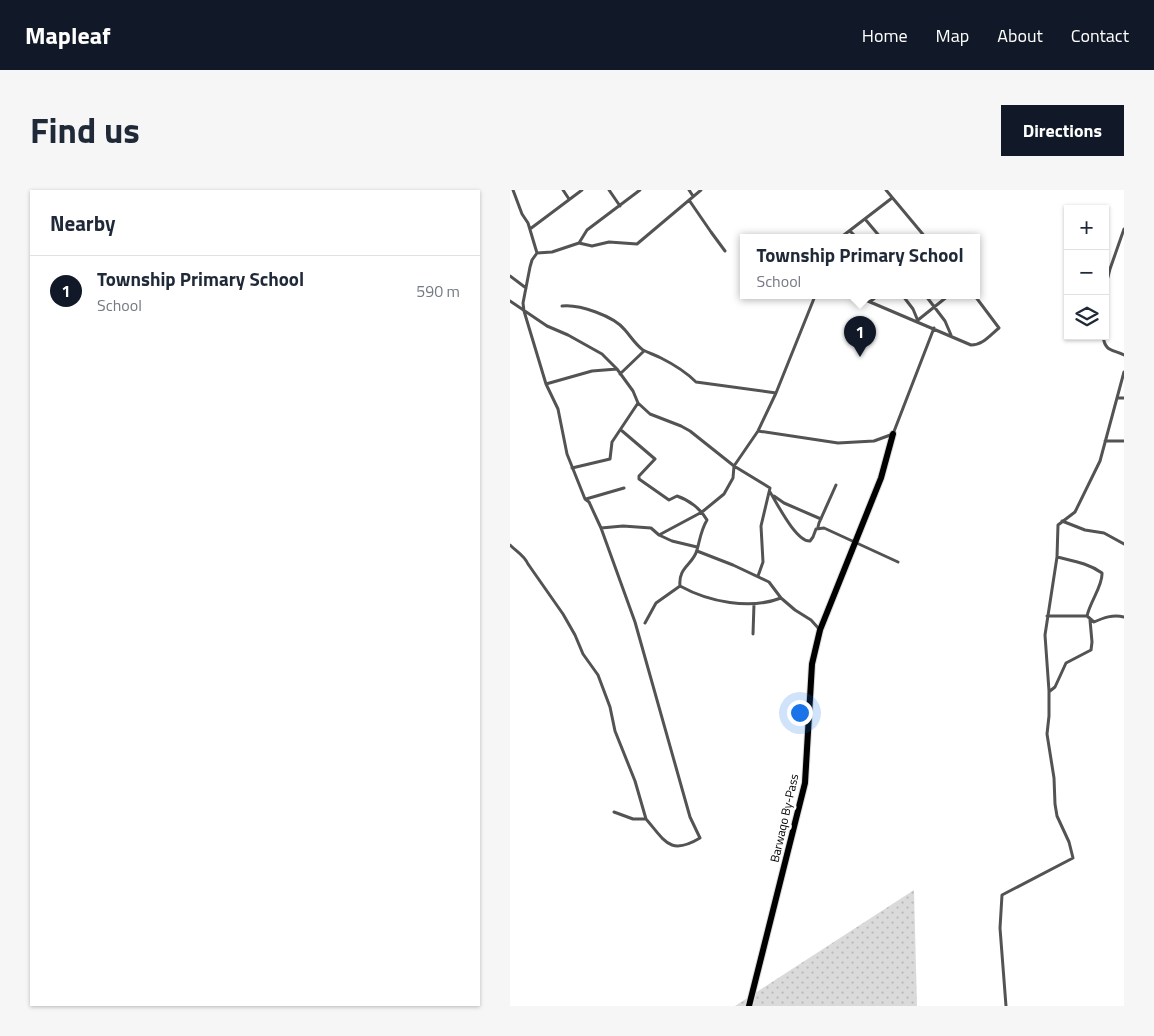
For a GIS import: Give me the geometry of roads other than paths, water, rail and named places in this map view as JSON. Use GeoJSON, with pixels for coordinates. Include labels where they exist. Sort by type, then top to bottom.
{"type":"FeatureCollection","features":[{"type":"Feature","properties":{"kind":"highway","name":"Barwaqo By-Pass"},"geometry":{"type":"LineString","coordinates":[[749,1006],[805,782],[812,664],[820,630],[881,478],[893,434]]}},
{"type":"Feature","properties":{"kind":"street"},"geometry":{"type":"LineString","coordinates":[[510,545],[524,556],[563,614],[584,654],[598,674],[610,707],[614,732],[635,781],[646,819],[666,843],[682,847],[690,845],[700,838],[690,816],[635,622],[601,528],[589,502],[585,499],[572,468],[562,433],[558,409],[546,384],[524,311],[523,303],[530,267],[537,253],[530,229],[512,190]]}},
{"type":"Feature","properties":{"kind":"street"},"geometry":{"type":"LineString","coordinates":[[563,190],[569,199]]}},
{"type":"Feature","properties":{"kind":"street"},"geometry":{"type":"LineString","coordinates":[[530,229],[582,190]]}},
{"type":"Feature","properties":{"kind":"street"},"geometry":{"type":"LineString","coordinates":[[608,190],[620,206]]}},
{"type":"Feature","properties":{"kind":"street"},"geometry":{"type":"LineString","coordinates":[[579,243],[586,230],[640,190]]}},
{"type":"Feature","properties":{"kind":"street"},"geometry":{"type":"LineString","coordinates":[[689,190],[693,196]]}},
{"type":"Feature","properties":{"kind":"street"},"geometry":{"type":"LineString","coordinates":[[537,253],[552,252],[579,243],[592,246],[609,242],[637,244],[701,190]]}},
{"type":"Feature","properties":{"kind":"street"},"geometry":{"type":"LineString","coordinates":[[886,190],[923,234]]}},
{"type":"Feature","properties":{"kind":"street"},"geometry":{"type":"LineString","coordinates":[[846,234],[892,198]]}},
{"type":"Feature","properties":{"kind":"street"},"geometry":{"type":"LineString","coordinates":[[689,200],[725,251]]}},
{"type":"Feature","properties":{"kind":"street"},"geometry":{"type":"LineString","coordinates":[[865,219],[878,234]]}},
{"type":"Feature","properties":{"kind":"street"},"geometry":{"type":"LineString","coordinates":[[1109,273],[1124,229]]}},
{"type":"Feature","properties":{"kind":"street"},"geometry":{"type":"LineString","coordinates":[[850,231],[853,234]]}},
{"type":"Feature","properties":{"kind":"street"},"geometry":{"type":"LineString","coordinates":[[510,276],[526,288]]}},
{"type":"Feature","properties":{"kind":"street"},"geometry":{"type":"LineString","coordinates":[[659,535],[702,512],[724,494],[733,478],[734,466],[758,431],[776,393],[814,299]]}},
{"type":"Feature","properties":{"kind":"street"},"geometry":{"type":"LineString","coordinates":[[863,299],[972,345],[985,340],[998,328],[977,299]]}},
{"type":"Feature","properties":{"kind":"street"},"geometry":{"type":"LineString","coordinates":[[870,302],[874,299]]}},
{"type":"Feature","properties":{"kind":"street"},"geometry":{"type":"LineString","coordinates":[[905,299],[919,322]]}},
{"type":"Feature","properties":{"kind":"street"},"geometry":{"type":"LineString","coordinates":[[928,299],[945,321],[951,336]]}},
{"type":"Feature","properties":{"kind":"street"},"geometry":{"type":"LineString","coordinates":[[919,322],[944,299]]}},
{"type":"Feature","properties":{"kind":"street"},"geometry":{"type":"LineString","coordinates":[[510,302],[548,326],[602,354],[617,369],[633,391],[638,403],[650,414],[690,431],[734,466],[770,488],[771,493],[794,530],[802,539],[810,540],[818,527],[836,485]]}},
{"type":"Feature","properties":{"kind":"street"},"geometry":{"type":"LineString","coordinates":[[562,306],[575,305],[616,322],[625,329],[644,351],[663,359],[689,375],[696,382],[776,393]]}},
{"type":"Feature","properties":{"kind":"street"},"geometry":{"type":"LineString","coordinates":[[758,431],[838,442],[874,442],[893,434],[934,328]]}},
{"type":"Feature","properties":{"kind":"street"},"geometry":{"type":"LineString","coordinates":[[1104,340],[1108,350],[1124,355]]}},
{"type":"Feature","properties":{"kind":"street"},"geometry":{"type":"LineString","coordinates":[[620,374],[644,351]]}},
{"type":"Feature","properties":{"kind":"street"},"geometry":{"type":"LineString","coordinates":[[546,384],[592,371],[617,369]]}},
{"type":"Feature","properties":{"kind":"street"},"geometry":{"type":"LineString","coordinates":[[1006,1006],[1000,928],[1002,895],[1073,858],[1069,842],[1057,816],[1055,804],[1054,778],[1046,734],[1049,716],[1049,691],[1044,635],[1057,557],[1058,524],[1073,514],[1100,461],[1124,372]]}},
{"type":"Feature","properties":{"kind":"street"},"geometry":{"type":"LineString","coordinates":[[1117,398],[1124,398]]}},
{"type":"Feature","properties":{"kind":"street"},"geometry":{"type":"LineString","coordinates":[[572,468],[610,459],[611,446],[638,403]]}},
{"type":"Feature","properties":{"kind":"street"},"geometry":{"type":"LineString","coordinates":[[621,430],[655,459],[639,476],[639,479],[669,500],[677,496],[682,498],[702,512],[707,520],[700,535],[697,549],[680,574],[680,586]]}},
{"type":"Feature","properties":{"kind":"street"},"geometry":{"type":"LineString","coordinates":[[1105,441],[1124,441]]}},
{"type":"Feature","properties":{"kind":"street"},"geometry":{"type":"LineString","coordinates":[[585,499],[624,488]]}},
{"type":"Feature","properties":{"kind":"street"},"geometry":{"type":"LineString","coordinates":[[771,493],[784,503],[820,519]]}},
{"type":"Feature","properties":{"kind":"street"},"geometry":{"type":"LineString","coordinates":[[758,576],[763,562],[761,526],[771,493]]}},
{"type":"Feature","properties":{"kind":"street"},"geometry":{"type":"LineString","coordinates":[[1062,520],[1085,530],[1104,533],[1124,544]]}},
{"type":"Feature","properties":{"kind":"street"},"geometry":{"type":"LineString","coordinates":[[601,528],[623,526],[651,528],[659,535],[697,549],[758,576],[769,582],[781,598],[811,620],[820,630]]}},
{"type":"Feature","properties":{"kind":"street"},"geometry":{"type":"LineString","coordinates":[[818,527],[898,562]]}},
{"type":"Feature","properties":{"kind":"street"},"geometry":{"type":"LineString","coordinates":[[1049,691],[1055,687],[1066,663],[1091,650],[1092,642],[1088,618],[1102,573],[1082,562],[1057,557]]}},
{"type":"Feature","properties":{"kind":"street"},"geometry":{"type":"LineString","coordinates":[[680,586],[712,600],[754,604],[768,603],[781,598]]}},
{"type":"Feature","properties":{"kind":"street"},"geometry":{"type":"LineString","coordinates":[[645,623],[656,603],[680,586]]}},
{"type":"Feature","properties":{"kind":"street"},"geometry":{"type":"LineString","coordinates":[[752,634],[754,604]]}},
{"type":"Feature","properties":{"kind":"street"},"geometry":{"type":"LineString","coordinates":[[1047,616],[1088,618],[1094,622],[1104,617],[1124,617]]}},
{"type":"Feature","properties":{"kind":"street"},"geometry":{"type":"LineString","coordinates":[[614,812],[633,819],[646,819]]}},
{"type":"Feature","properties":{"kind":"place","name":"Township Primary School"},"geometry":{"type":"Point","coordinates":[860,357]}}]}
